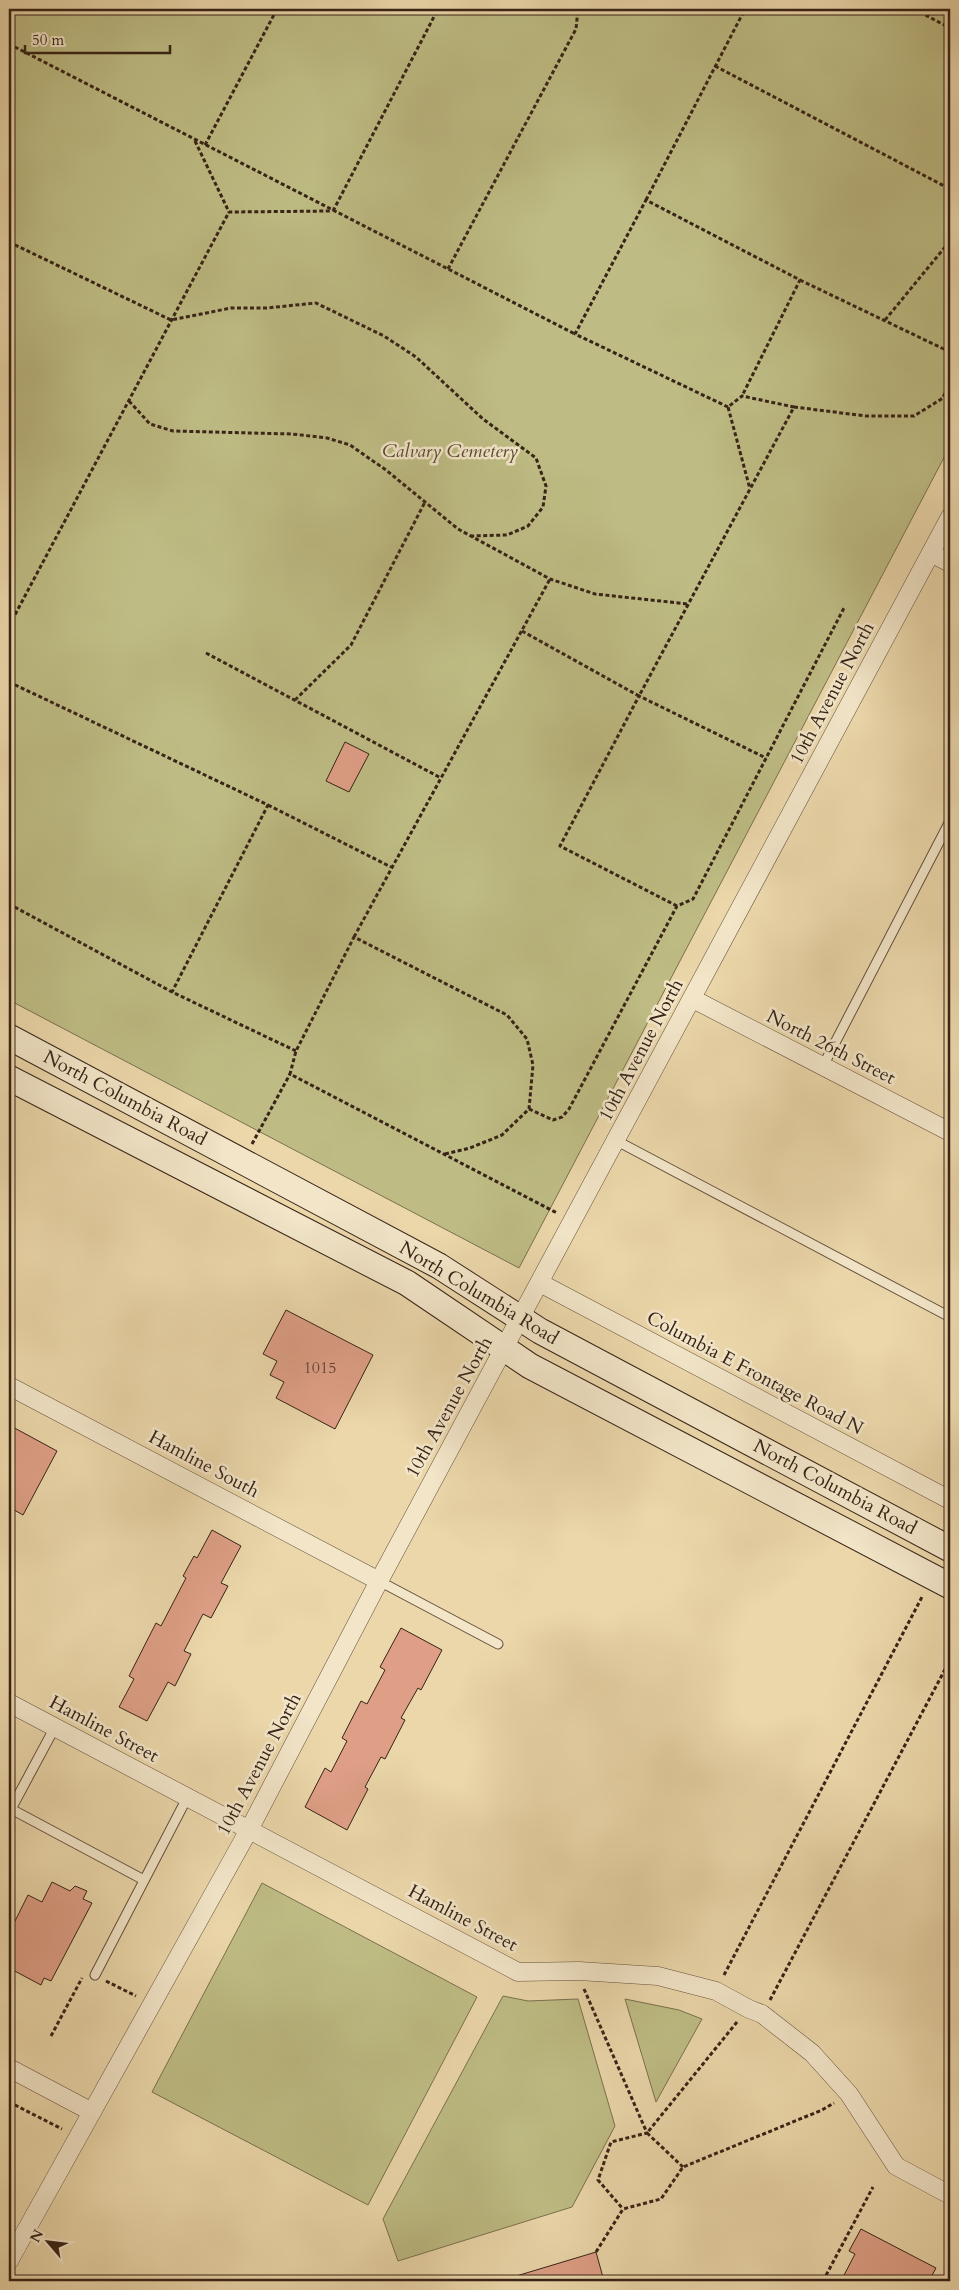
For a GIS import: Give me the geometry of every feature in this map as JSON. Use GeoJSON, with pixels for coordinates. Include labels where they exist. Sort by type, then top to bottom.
{"type":"FeatureCollection","features":[{"type":"Feature","properties":{"kind":"main road","name":"North Columbia Road"},"geometry":{"type":"LineString","coordinates":[[9,1037],[439,1266],[540,1331],[950,1549]]}},
{"type":"Feature","properties":{"kind":"main road","name":"North Columbia Road"},"geometry":{"type":"LineString","coordinates":[[9,1078],[407,1284],[530,1366],[938,1587]]}},
{"type":"Feature","properties":{"kind":"street","name":"10th Avenue North"},"geometry":{"type":"LineString","coordinates":[[9,2261],[250,1828],[379,1581],[505,1350],[950,517]]}},
{"type":"Feature","properties":{"kind":"street"},"geometry":{"type":"LineString","coordinates":[[931,553],[950,564]]}},
{"type":"Feature","properties":{"kind":"street","name":"North 26th Street"},"geometry":{"type":"LineString","coordinates":[[693,999],[950,1132]]}},
{"type":"Feature","properties":{"kind":"street","name":"Columbia E Frontage Road N"},"geometry":{"type":"LineString","coordinates":[[540,1284],[950,1500]]}},
{"type":"Feature","properties":{"kind":"street","name":"Hamline South"},"geometry":{"type":"LineString","coordinates":[[9,1386],[379,1581]]}},
{"type":"Feature","properties":{"kind":"street","name":"Hamline Street"},"geometry":{"type":"LineString","coordinates":[[9,1703],[250,1828],[518,1972],[579,1971],[658,1976],[716,1991],[755,2012],[812,2053],[849,2094],[896,2166],[950,2195]]}},
{"type":"Feature","properties":{"kind":"street"},"geometry":{"type":"LineString","coordinates":[[9,2068],[92,2112]]}},
{"type":"Feature","properties":{"kind":"lane"},"geometry":{"type":"LineString","coordinates":[[823,1066],[950,821]]}},
{"type":"Feature","properties":{"kind":"lane"},"geometry":{"type":"LineString","coordinates":[[617,1141],[950,1317]]}},
{"type":"Feature","properties":{"kind":"lane"},"geometry":{"type":"LineString","coordinates":[[379,1581],[498,1644]]}},
{"type":"Feature","properties":{"kind":"lane"},"geometry":{"type":"LineString","coordinates":[[55,1727],[11,1809],[144,1880]]}},
{"type":"Feature","properties":{"kind":"lane"},"geometry":{"type":"LineString","coordinates":[[96,1975],[188,1796]]}},
{"type":"Feature","properties":{"kind":"path"},"geometry":{"type":"LineString","coordinates":[[205,146],[277,9]]}},
{"type":"Feature","properties":{"kind":"path"},"geometry":{"type":"LineString","coordinates":[[333,211],[438,9]]}},
{"type":"Feature","properties":{"kind":"path"},"geometry":{"type":"LineString","coordinates":[[448,269],[576,29],[578,9]]}},
{"type":"Feature","properties":{"kind":"path"},"geometry":{"type":"LineString","coordinates":[[575,334],[745,9]]}},
{"type":"Feature","properties":{"kind":"path"},"geometry":{"type":"LineString","coordinates":[[914,9],[950,28]]}},
{"type":"Feature","properties":{"kind":"path"},"geometry":{"type":"LineString","coordinates":[[9,44],[575,334],[728,407],[750,489]]}},
{"type":"Feature","properties":{"kind":"path"},"geometry":{"type":"LineString","coordinates":[[715,66],[950,189]]}},
{"type":"Feature","properties":{"kind":"path"},"geometry":{"type":"LineString","coordinates":[[195,140],[229,212]]}},
{"type":"Feature","properties":{"kind":"path"},"geometry":{"type":"LineString","coordinates":[[646,200],[800,280],[950,352]]}},
{"type":"Feature","properties":{"kind":"path"},"geometry":{"type":"LineString","coordinates":[[229,212],[333,211]]}},
{"type":"Feature","properties":{"kind":"path"},"geometry":{"type":"LineString","coordinates":[[9,626],[229,212]]}},
{"type":"Feature","properties":{"kind":"path"},"geometry":{"type":"LineString","coordinates":[[885,320],[950,241]]}},
{"type":"Feature","properties":{"kind":"path"},"geometry":{"type":"LineString","coordinates":[[9,242],[172,320],[230,308],[267,308],[316,302],[384,336],[416,357],[483,419],[536,458],[546,486],[543,507],[528,526],[507,535],[471,536]]}},
{"type":"Feature","properties":{"kind":"path"},"geometry":{"type":"LineString","coordinates":[[728,407],[742,396],[800,280]]}},
{"type":"Feature","properties":{"kind":"path"},"geometry":{"type":"LineString","coordinates":[[742,396],[794,408],[866,416],[914,416],[943,398],[950,380]]}},
{"type":"Feature","properties":{"kind":"path"},"geometry":{"type":"LineString","coordinates":[[128,400],[150,424],[173,431],[292,434],[327,438],[350,445],[386,470],[458,529],[550,579],[595,594],[688,604]]}},
{"type":"Feature","properties":{"kind":"path"},"geometry":{"type":"LineString","coordinates":[[677,906],[560,846],[794,408]]}},
{"type":"Feature","properties":{"kind":"path"},"geometry":{"type":"LineString","coordinates":[[295,700],[351,645],[425,502]]}},
{"type":"Feature","properties":{"kind":"path"},"geometry":{"type":"LineString","coordinates":[[243,1160],[290,1074],[296,1051],[354,937],[550,579]]}},
{"type":"Feature","properties":{"kind":"path"},"geometry":{"type":"LineString","coordinates":[[529,1109],[553,1120],[562,1117],[569,1109],[677,906],[694,899],[845,606]]}},
{"type":"Feature","properties":{"kind":"path"},"geometry":{"type":"LineString","coordinates":[[522,631],[639,696],[766,758]]}},
{"type":"Feature","properties":{"kind":"path"},"geometry":{"type":"LineString","coordinates":[[206,652],[441,778]]}},
{"type":"Feature","properties":{"kind":"path"},"geometry":{"type":"LineString","coordinates":[[9,682],[268,805],[392,867]]}},
{"type":"Feature","properties":{"kind":"path"},"geometry":{"type":"LineString","coordinates":[[172,992],[268,805]]}},
{"type":"Feature","properties":{"kind":"path"},"geometry":{"type":"LineString","coordinates":[[9,904],[172,992],[296,1051]]}},
{"type":"Feature","properties":{"kind":"path"},"geometry":{"type":"LineString","coordinates":[[354,937],[508,1015],[528,1039],[533,1065],[529,1109],[502,1135],[470,1148],[445,1154]]}},
{"type":"Feature","properties":{"kind":"path"},"geometry":{"type":"LineString","coordinates":[[290,1074],[573,1222]]}},
{"type":"Feature","properties":{"kind":"path"},"geometry":{"type":"LineString","coordinates":[[716,1991],[938,1587]]}},
{"type":"Feature","properties":{"kind":"path"},"geometry":{"type":"LineString","coordinates":[[623,2209],[598,2180],[611,2142],[647,2133],[727,2033],[755,2012],[950,1660]]}},
{"type":"Feature","properties":{"kind":"path"},"geometry":{"type":"LineString","coordinates":[[51,2036],[86,1970],[136,1997]]}},
{"type":"Feature","properties":{"kind":"path"},"geometry":{"type":"LineString","coordinates":[[579,1971],[586,1997],[647,2133],[683,2167]]}},
{"type":"Feature","properties":{"kind":"path"},"geometry":{"type":"LineString","coordinates":[[596,2252],[623,2209],[661,2199],[683,2167],[822,2110],[849,2094]]}},
{"type":"Feature","properties":{"kind":"path"},"geometry":{"type":"LineString","coordinates":[[9,2102],[78,2137]]}},
{"type":"Feature","properties":{"kind":"path"},"geometry":{"type":"LineString","coordinates":[[823,2281],[873,2187]]}},
{"type":"Feature","properties":{"kind":"green space","name":"Calvary Cemetery"},"geometry":{"type":"Polygon","coordinates":[[[9,9],[950,9],[950,446],[519,1268],[9,1000],[9,9]]]}},
{"type":"Feature","properties":{"kind":"green space"},"geometry":{"type":"Polygon","coordinates":[[[262,1883],[477,1997],[368,2205],[152,2092],[262,1883]]]}},
{"type":"Feature","properties":{"kind":"green space"},"geometry":{"type":"Polygon","coordinates":[[[503,1996],[528,2001],[578,1999],[615,2126],[572,2207],[398,2261],[383,2219],[503,1996]]]}},
{"type":"Feature","properties":{"kind":"green space"},"geometry":{"type":"Polygon","coordinates":[[[625,1999],[679,2010],[702,2019],[656,2102],[625,1999]]]}},
{"type":"Feature","properties":{"kind":"building"},"geometry":{"type":"Polygon","coordinates":[[[345,742],[369,754],[349,792],[326,781],[345,742]]]}},
{"type":"Feature","properties":{"kind":"building"},"geometry":{"type":"Polygon","coordinates":[[[286,1310],[373,1355],[335,1429],[276,1398],[284,1382],[270,1375],[277,1361],[263,1354],[286,1310]]]}},
{"type":"Feature","properties":{"kind":"building"},"geometry":{"type":"Polygon","coordinates":[[[9,1425],[57,1451],[23,1515],[9,1507],[9,1425]]]}},
{"type":"Feature","properties":{"kind":"building"},"geometry":{"type":"Polygon","coordinates":[[[212,1530],[241,1546],[221,1583],[228,1586],[211,1618],[203,1614],[184,1651],[191,1654],[175,1686],[168,1682],[147,1721],[119,1707],[134,1679],[129,1676],[156,1623],[161,1626],[186,1578],[183,1576],[194,1556],[197,1558],[212,1530]]]}},
{"type":"Feature","properties":{"kind":"building"},"geometry":{"type":"Polygon","coordinates":[[[401,1628],[442,1650],[421,1690],[418,1688],[401,1718],[405,1720],[385,1759],[381,1757],[365,1787],[368,1789],[347,1830],[305,1807],[325,1768],[331,1772],[347,1741],[342,1738],[361,1701],[367,1704],[385,1670],[380,1667],[401,1628]]]}},
{"type":"Feature","properties":{"kind":"building"},"geometry":{"type":"Polygon","coordinates":[[[52,1882],[70,1891],[75,1886],[87,1891],[83,1899],[92,1903],[51,1981],[44,1978],[41,1985],[9,1968],[9,1933],[28,1895],[42,1902],[52,1882]]]}},
{"type":"Feature","properties":{"kind":"building"},"geometry":{"type":"Polygon","coordinates":[[[861,2229],[936,2268],[929,2281],[841,2281],[855,2254],[849,2251],[861,2229]]]}},
{"type":"Feature","properties":{"kind":"building"},"geometry":{"type":"Polygon","coordinates":[[[596,2252],[604,2281],[514,2281],[513,2277],[596,2252]]]}}]}
